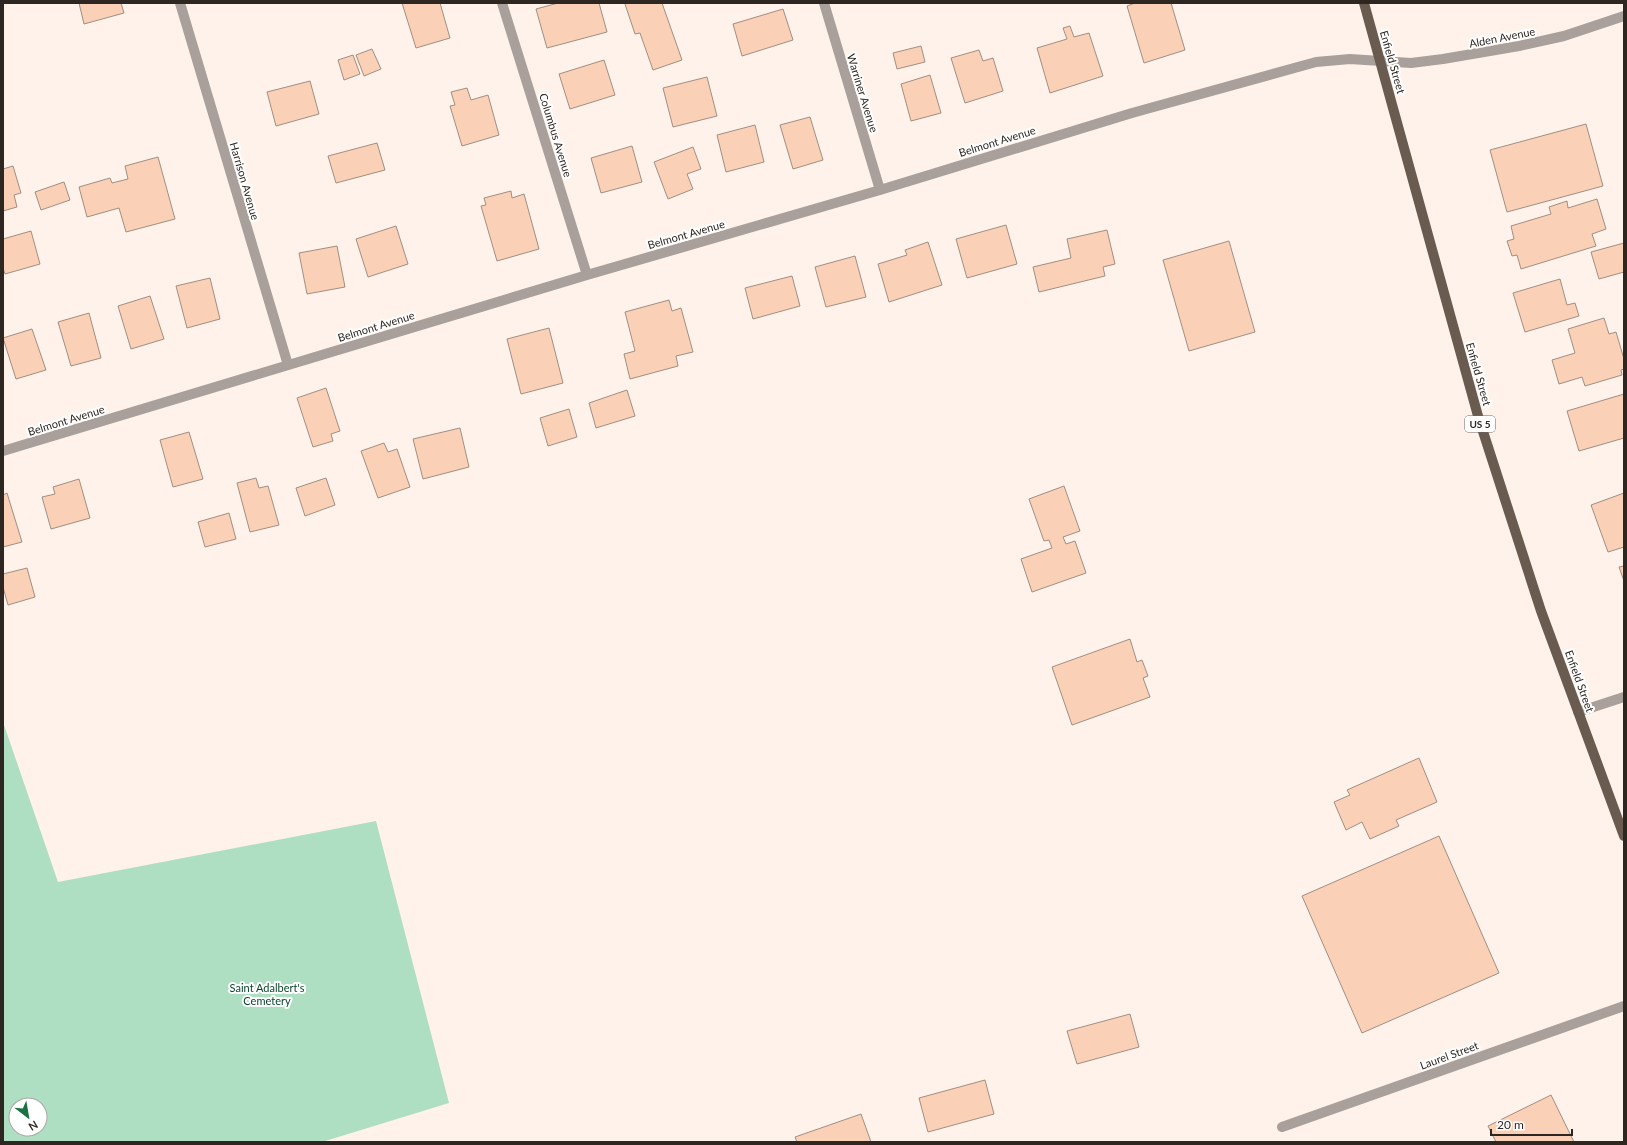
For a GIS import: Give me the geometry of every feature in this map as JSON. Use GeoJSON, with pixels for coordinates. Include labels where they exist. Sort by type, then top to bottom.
{"type":"FeatureCollection","features":[{"type":"Feature","properties":{"kind":"main road","name":"Enfield Street"},"geometry":{"type":"LineString","coordinates":[[1364,3],[1478,416],[1541,611],[1624,836]]}},
{"type":"Feature","properties":{"kind":"street","name":"Harrison Avenue"},"geometry":{"type":"LineString","coordinates":[[180,3],[288,365]]}},
{"type":"Feature","properties":{"kind":"street","name":"Columbus Avenue"},"geometry":{"type":"LineString","coordinates":[[502,3],[587,275]]}},
{"type":"Feature","properties":{"kind":"street","name":"Warriner Avenue"},"geometry":{"type":"LineString","coordinates":[[824,3],[880,190]]}},
{"type":"Feature","properties":{"kind":"street","name":"Alden Avenue"},"geometry":{"type":"LineString","coordinates":[[1380,61],[1411,63],[1519,46],[1564,36],[1624,16]]}},
{"type":"Feature","properties":{"kind":"street","name":"Belmont Avenue"},"geometry":{"type":"LineString","coordinates":[[3,451],[587,275],[880,190],[1132,113],[1316,62],[1350,59],[1380,61]]}},
{"type":"Feature","properties":{"kind":"street"},"geometry":{"type":"LineString","coordinates":[[1578,712],[1624,697]]}},
{"type":"Feature","properties":{"kind":"street","name":"Laurel Street"},"geometry":{"type":"LineString","coordinates":[[1282,1128],[1624,1006]]}},
{"type":"Feature","properties":{"kind":"green space","name":"Saint Adalbert's Cemetery"},"geometry":{"type":"Polygon","coordinates":[[[3,722],[58,882],[376,821],[449,1103],[322,1142],[3,1142],[3,722]]]}},
{"type":"Feature","properties":{"kind":"building"},"geometry":{"type":"Polygon","coordinates":[[[79,3],[121,3],[124,13],[84,24],[79,3]]]}},
{"type":"Feature","properties":{"kind":"building"},"geometry":{"type":"Polygon","coordinates":[[[402,3],[440,3],[450,38],[416,48],[402,3]]]}},
{"type":"Feature","properties":{"kind":"building"},"geometry":{"type":"Polygon","coordinates":[[[558,3],[599,3],[607,32],[547,48],[536,9],[558,3]]]}},
{"type":"Feature","properties":{"kind":"building"},"geometry":{"type":"Polygon","coordinates":[[[662,3],[682,60],[653,70],[640,33],[635,34],[625,4],[662,3]]]}},
{"type":"Feature","properties":{"kind":"building"},"geometry":{"type":"Polygon","coordinates":[[[1135,3],[1171,3],[1185,50],[1144,63],[1127,6],[1135,3]]]}},
{"type":"Feature","properties":{"kind":"building"},"geometry":{"type":"Polygon","coordinates":[[[783,9],[793,40],[742,56],[733,24],[783,9]]]}},
{"type":"Feature","properties":{"kind":"building"},"geometry":{"type":"Polygon","coordinates":[[[1070,26],[1074,37],[1089,33],[1103,76],[1050,93],[1037,48],[1067,39],[1063,28],[1070,26]]]}},
{"type":"Feature","properties":{"kind":"building"},"geometry":{"type":"Polygon","coordinates":[[[921,46],[925,62],[897,69],[893,53],[921,46]]]}},
{"type":"Feature","properties":{"kind":"building"},"geometry":{"type":"Polygon","coordinates":[[[372,49],[381,69],[364,76],[356,55],[372,49]]]}},
{"type":"Feature","properties":{"kind":"building"},"geometry":{"type":"Polygon","coordinates":[[[979,50],[983,61],[993,58],[1003,91],[965,103],[951,58],[979,50]]]}},
{"type":"Feature","properties":{"kind":"building"},"geometry":{"type":"Polygon","coordinates":[[[353,55],[360,74],[344,80],[338,60],[353,55]]]}},
{"type":"Feature","properties":{"kind":"building"},"geometry":{"type":"Polygon","coordinates":[[[604,60],[615,95],[570,109],[559,74],[604,60]]]}},
{"type":"Feature","properties":{"kind":"building"},"geometry":{"type":"Polygon","coordinates":[[[930,75],[941,113],[911,121],[901,84],[930,75]]]}},
{"type":"Feature","properties":{"kind":"building"},"geometry":{"type":"Polygon","coordinates":[[[707,77],[717,116],[673,127],[663,88],[707,77]]]}},
{"type":"Feature","properties":{"kind":"building"},"geometry":{"type":"Polygon","coordinates":[[[310,81],[319,114],[276,126],[267,92],[310,81]]]}},
{"type":"Feature","properties":{"kind":"building"},"geometry":{"type":"Polygon","coordinates":[[[467,88],[471,100],[488,95],[499,135],[462,146],[450,106],[455,105],[451,92],[467,88]]]}},
{"type":"Feature","properties":{"kind":"building"},"geometry":{"type":"Polygon","coordinates":[[[810,117],[823,160],[793,169],[780,125],[810,117]]]}},
{"type":"Feature","properties":{"kind":"building"},"geometry":{"type":"Polygon","coordinates":[[[1586,124],[1603,186],[1507,212],[1490,150],[1586,124]]]}},
{"type":"Feature","properties":{"kind":"building"},"geometry":{"type":"Polygon","coordinates":[[[755,125],[764,162],[726,172],[717,135],[755,125]]]}},
{"type":"Feature","properties":{"kind":"building"},"geometry":{"type":"Polygon","coordinates":[[[377,143],[385,170],[336,183],[328,156],[377,143]]]}},
{"type":"Feature","properties":{"kind":"building"},"geometry":{"type":"Polygon","coordinates":[[[632,146],[642,182],[601,193],[591,158],[632,146]]]}},
{"type":"Feature","properties":{"kind":"building"},"geometry":{"type":"Polygon","coordinates":[[[693,147],[701,169],[687,174],[693,189],[668,199],[654,162],[693,147]]]}},
{"type":"Feature","properties":{"kind":"building"},"geometry":{"type":"Polygon","coordinates":[[[158,157],[175,219],[126,232],[119,208],[87,217],[79,187],[110,178],[112,183],[128,179],[125,166],[158,157]]]}},
{"type":"Feature","properties":{"kind":"building"},"geometry":{"type":"Polygon","coordinates":[[[13,166],[21,193],[14,195],[17,207],[3,211],[3,169],[13,166]]]}},
{"type":"Feature","properties":{"kind":"building"},"geometry":{"type":"Polygon","coordinates":[[[64,182],[70,200],[41,210],[35,192],[64,182]]]}},
{"type":"Feature","properties":{"kind":"building"},"geometry":{"type":"Polygon","coordinates":[[[511,191],[512,198],[524,194],[539,249],[497,261],[481,206],[486,205],[484,198],[511,191]]]}},
{"type":"Feature","properties":{"kind":"building"},"geometry":{"type":"Polygon","coordinates":[[[1597,199],[1606,229],[1592,234],[1596,246],[1521,269],[1517,255],[1512,256],[1507,241],[1514,239],[1511,226],[1551,214],[1549,207],[1567,201],[1568,208],[1597,199]]]}},
{"type":"Feature","properties":{"kind":"building"},"geometry":{"type":"Polygon","coordinates":[[[1006,225],[1017,264],[967,278],[956,239],[1006,225]]]}},
{"type":"Feature","properties":{"kind":"building"},"geometry":{"type":"Polygon","coordinates":[[[396,226],[408,264],[368,277],[356,239],[396,226]]]}},
{"type":"Feature","properties":{"kind":"building"},"geometry":{"type":"Polygon","coordinates":[[[1107,230],[1115,264],[1103,267],[1105,276],[1039,292],[1033,267],[1071,258],[1067,239],[1107,230]]]}},
{"type":"Feature","properties":{"kind":"building"},"geometry":{"type":"Polygon","coordinates":[[[31,231],[40,264],[5,274],[3,268],[3,239],[31,231]]]}},
{"type":"Feature","properties":{"kind":"building"},"geometry":{"type":"Polygon","coordinates":[[[1229,241],[1255,332],[1189,351],[1163,260],[1229,241]]]}},
{"type":"Feature","properties":{"kind":"building"},"geometry":{"type":"Polygon","coordinates":[[[928,242],[942,285],[889,302],[878,264],[907,255],[905,250],[928,242]]]}},
{"type":"Feature","properties":{"kind":"building"},"geometry":{"type":"Polygon","coordinates":[[[1624,243],[1624,272],[1599,279],[1591,252],[1624,243]]]}},
{"type":"Feature","properties":{"kind":"building"},"geometry":{"type":"Polygon","coordinates":[[[337,246],[345,287],[307,294],[299,253],[337,246]]]}},
{"type":"Feature","properties":{"kind":"building"},"geometry":{"type":"Polygon","coordinates":[[[855,256],[866,297],[826,307],[815,267],[855,256]]]}},
{"type":"Feature","properties":{"kind":"building"},"geometry":{"type":"Polygon","coordinates":[[[792,276],[800,306],[753,319],[745,288],[792,276]]]}},
{"type":"Feature","properties":{"kind":"building"},"geometry":{"type":"Polygon","coordinates":[[[210,278],[220,319],[187,328],[176,286],[210,278]]]}},
{"type":"Feature","properties":{"kind":"building"},"geometry":{"type":"Polygon","coordinates":[[[1560,279],[1567,305],[1575,303],[1579,316],[1525,332],[1513,293],[1560,279]]]}},
{"type":"Feature","properties":{"kind":"building"},"geometry":{"type":"Polygon","coordinates":[[[150,296],[164,339],[131,349],[118,306],[150,296]]]}},
{"type":"Feature","properties":{"kind":"building"},"geometry":{"type":"Polygon","coordinates":[[[669,300],[672,311],[681,308],[693,352],[676,356],[678,366],[630,379],[624,354],[635,351],[625,312],[669,300]]]}},
{"type":"Feature","properties":{"kind":"building"},"geometry":{"type":"Polygon","coordinates":[[[89,313],[101,358],[71,366],[58,322],[89,313]]]}},
{"type":"Feature","properties":{"kind":"building"},"geometry":{"type":"Polygon","coordinates":[[[1604,318],[1609,334],[1616,332],[1624,359],[1624,369],[1621,370],[1622,375],[1585,386],[1582,377],[1559,384],[1552,360],[1575,353],[1568,329],[1604,318]]]}},
{"type":"Feature","properties":{"kind":"building"},"geometry":{"type":"Polygon","coordinates":[[[549,328],[563,383],[521,394],[507,339],[549,328]]]}},
{"type":"Feature","properties":{"kind":"building"},"geometry":{"type":"Polygon","coordinates":[[[32,329],[46,370],[16,379],[3,338],[32,329]]]}},
{"type":"Feature","properties":{"kind":"building"},"geometry":{"type":"Polygon","coordinates":[[[326,388],[340,431],[331,434],[333,441],[313,447],[297,398],[326,388]]]}},
{"type":"Feature","properties":{"kind":"building"},"geometry":{"type":"Polygon","coordinates":[[[627,390],[635,416],[596,428],[589,403],[627,390]]]}},
{"type":"Feature","properties":{"kind":"building"},"geometry":{"type":"Polygon","coordinates":[[[1624,394],[1624,438],[1579,451],[1567,411],[1624,394]]]}},
{"type":"Feature","properties":{"kind":"building"},"geometry":{"type":"Polygon","coordinates":[[[569,409],[577,437],[548,446],[540,418],[569,409]]]}},
{"type":"Feature","properties":{"kind":"building"},"geometry":{"type":"Polygon","coordinates":[[[460,428],[469,467],[423,479],[413,439],[460,428]]]}},
{"type":"Feature","properties":{"kind":"building"},"geometry":{"type":"Polygon","coordinates":[[[189,432],[203,479],[173,487],[160,440],[189,432]]]}},
{"type":"Feature","properties":{"kind":"building"},"geometry":{"type":"Polygon","coordinates":[[[384,443],[388,452],[397,449],[410,487],[378,498],[361,451],[384,443]]]}},
{"type":"Feature","properties":{"kind":"building"},"geometry":{"type":"Polygon","coordinates":[[[256,478],[259,488],[268,486],[279,525],[250,532],[237,483],[256,478]]]}},
{"type":"Feature","properties":{"kind":"building"},"geometry":{"type":"Polygon","coordinates":[[[326,478],[335,505],[305,516],[296,488],[326,478]]]}},
{"type":"Feature","properties":{"kind":"building"},"geometry":{"type":"Polygon","coordinates":[[[79,479],[90,518],[51,529],[42,497],[55,494],[53,487],[79,479]]]}},
{"type":"Feature","properties":{"kind":"building"},"geometry":{"type":"Polygon","coordinates":[[[1064,486],[1080,531],[1063,537],[1066,544],[1075,541],[1086,573],[1032,592],[1021,559],[1052,548],[1049,540],[1044,541],[1029,499],[1064,486]]]}},
{"type":"Feature","properties":{"kind":"building"},"geometry":{"type":"Polygon","coordinates":[[[7,493],[22,542],[3,547],[3,495],[7,493]]]}},
{"type":"Feature","properties":{"kind":"building"},"geometry":{"type":"Polygon","coordinates":[[[1624,493],[1624,547],[1608,552],[1591,505],[1624,493]]]}},
{"type":"Feature","properties":{"kind":"building"},"geometry":{"type":"Polygon","coordinates":[[[229,513],[236,539],[205,547],[198,522],[229,513]]]}},
{"type":"Feature","properties":{"kind":"building"},"geometry":{"type":"Polygon","coordinates":[[[1624,566],[1624,581],[1619,567],[1624,566]]]}},
{"type":"Feature","properties":{"kind":"building"},"geometry":{"type":"Polygon","coordinates":[[[27,568],[35,597],[8,605],[3,587],[3,574],[27,568]]]}},
{"type":"Feature","properties":{"kind":"building"},"geometry":{"type":"Polygon","coordinates":[[[1130,639],[1137,662],[1142,660],[1148,676],[1143,678],[1150,697],[1072,725],[1052,667],[1130,639]]]}},
{"type":"Feature","properties":{"kind":"building"},"geometry":{"type":"Polygon","coordinates":[[[1419,758],[1437,802],[1396,820],[1399,826],[1370,839],[1362,822],[1346,830],[1334,802],[1350,795],[1347,790],[1419,758]]]}},
{"type":"Feature","properties":{"kind":"building"},"geometry":{"type":"Polygon","coordinates":[[[1439,836],[1499,973],[1362,1033],[1302,896],[1439,836]]]}},
{"type":"Feature","properties":{"kind":"building"},"geometry":{"type":"Polygon","coordinates":[[[1130,1014],[1139,1047],[1077,1064],[1067,1031],[1130,1014]]]}},
{"type":"Feature","properties":{"kind":"building"},"geometry":{"type":"Polygon","coordinates":[[[985,1080],[994,1114],[928,1132],[919,1098],[985,1080]]]}},
{"type":"Feature","properties":{"kind":"building"},"geometry":{"type":"Polygon","coordinates":[[[1551,1095],[1574,1142],[1496,1142],[1488,1126],[1551,1095]]]}},
{"type":"Feature","properties":{"kind":"building"},"geometry":{"type":"Polygon","coordinates":[[[861,1114],[871,1142],[797,1142],[795,1137],[861,1114]]]}}]}
